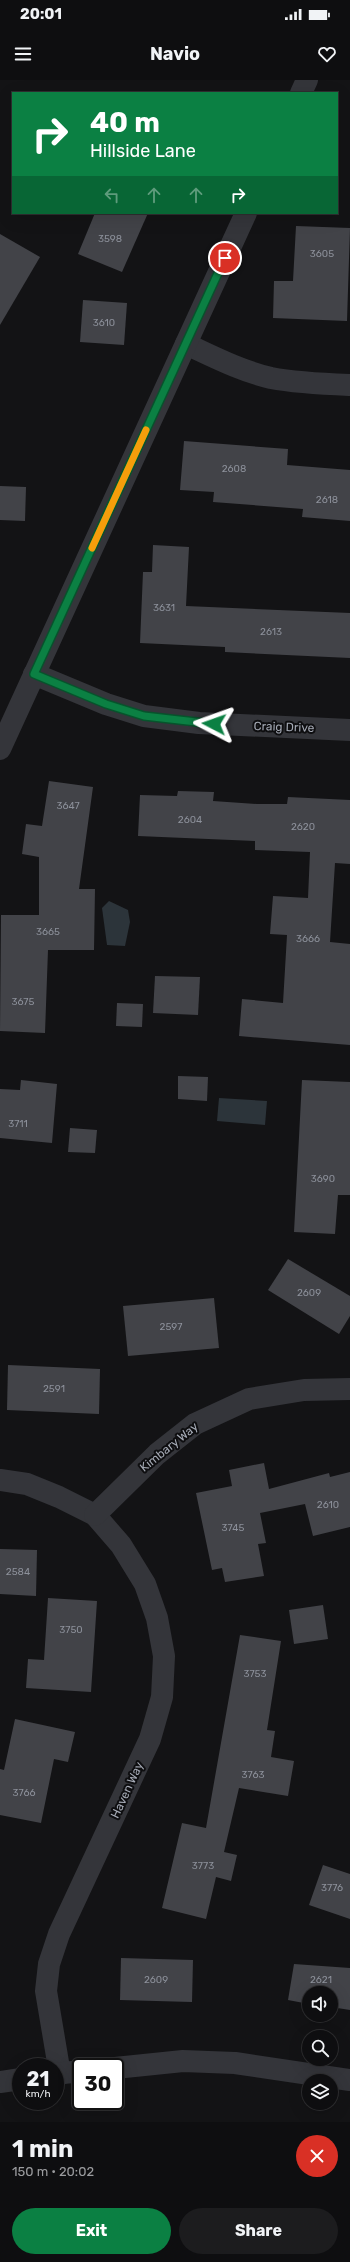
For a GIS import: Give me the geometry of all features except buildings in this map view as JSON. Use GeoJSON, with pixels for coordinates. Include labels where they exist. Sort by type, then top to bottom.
{"type":"FeatureCollection","features":[{"type":"Feature","properties":{"kind":"street"},"geometry":{"type":"LineString","coordinates":[[301,92],[307,80]]}},
{"type":"Feature","properties":{"kind":"street"},"geometry":{"type":"LineString","coordinates":[[0,749],[246,214]]}},
{"type":"Feature","properties":{"kind":"street"},"geometry":{"type":"LineString","coordinates":[[186,344],[232,366],[271,378],[350,385]]}},
{"type":"Feature","properties":{"kind":"street","name":"Craig Drive"},"geometry":{"type":"LineString","coordinates":[[34,674],[106,704],[144,716],[199,723],[350,730]]}},
{"type":"Feature","properties":{"kind":"street","name":"Kimbary Way"},"geometry":{"type":"LineString","coordinates":[[95,1514],[157,1454],[195,1424],[249,1399],[304,1390],[350,1389]]}},
{"type":"Feature","properties":{"kind":"street"},"geometry":{"type":"LineString","coordinates":[[0,1480],[27,1484],[95,1514]]}},
{"type":"Feature","properties":{"kind":"street","name":"Haven Way"},"geometry":{"type":"LineString","coordinates":[[65,2073],[46,1991],[49,1964],[59,1934],[150,1739],[162,1697],[164,1656],[158,1618],[145,1584],[121,1544],[95,1514]]}},
{"type":"Feature","properties":{"kind":"street"},"geometry":{"type":"LineString","coordinates":[[124,2067],[183,2061],[235,2063],[350,2080]]}},
{"type":"Feature","properties":{"kind":"street"},"geometry":{"type":"LineString","coordinates":[[0,2082],[12,2080]]}},
{"type":"Feature","properties":{"kind":"shaded area"},"geometry":{"type":"Polygon","coordinates":[[[109,901],[128,910],[130,922],[125,946],[107,945],[102,908],[109,901]]]}},
{"type":"Feature","properties":{"kind":"shaded area"},"geometry":{"type":"Polygon","coordinates":[[[219,1098],[267,1101],[265,1125],[217,1121],[219,1098]]]}},
{"type":"Feature","properties":{"kind":"slow traffic"},"geometry":{"type":"LineString","coordinates":[[92,548],[146,430]]}},
{"type":"Feature","properties":{"kind":"route"},"geometry":{"type":"LineString","coordinates":[[214,724],[144,716],[106,704],[57,685],[34,674],[225,258]]}}]}
